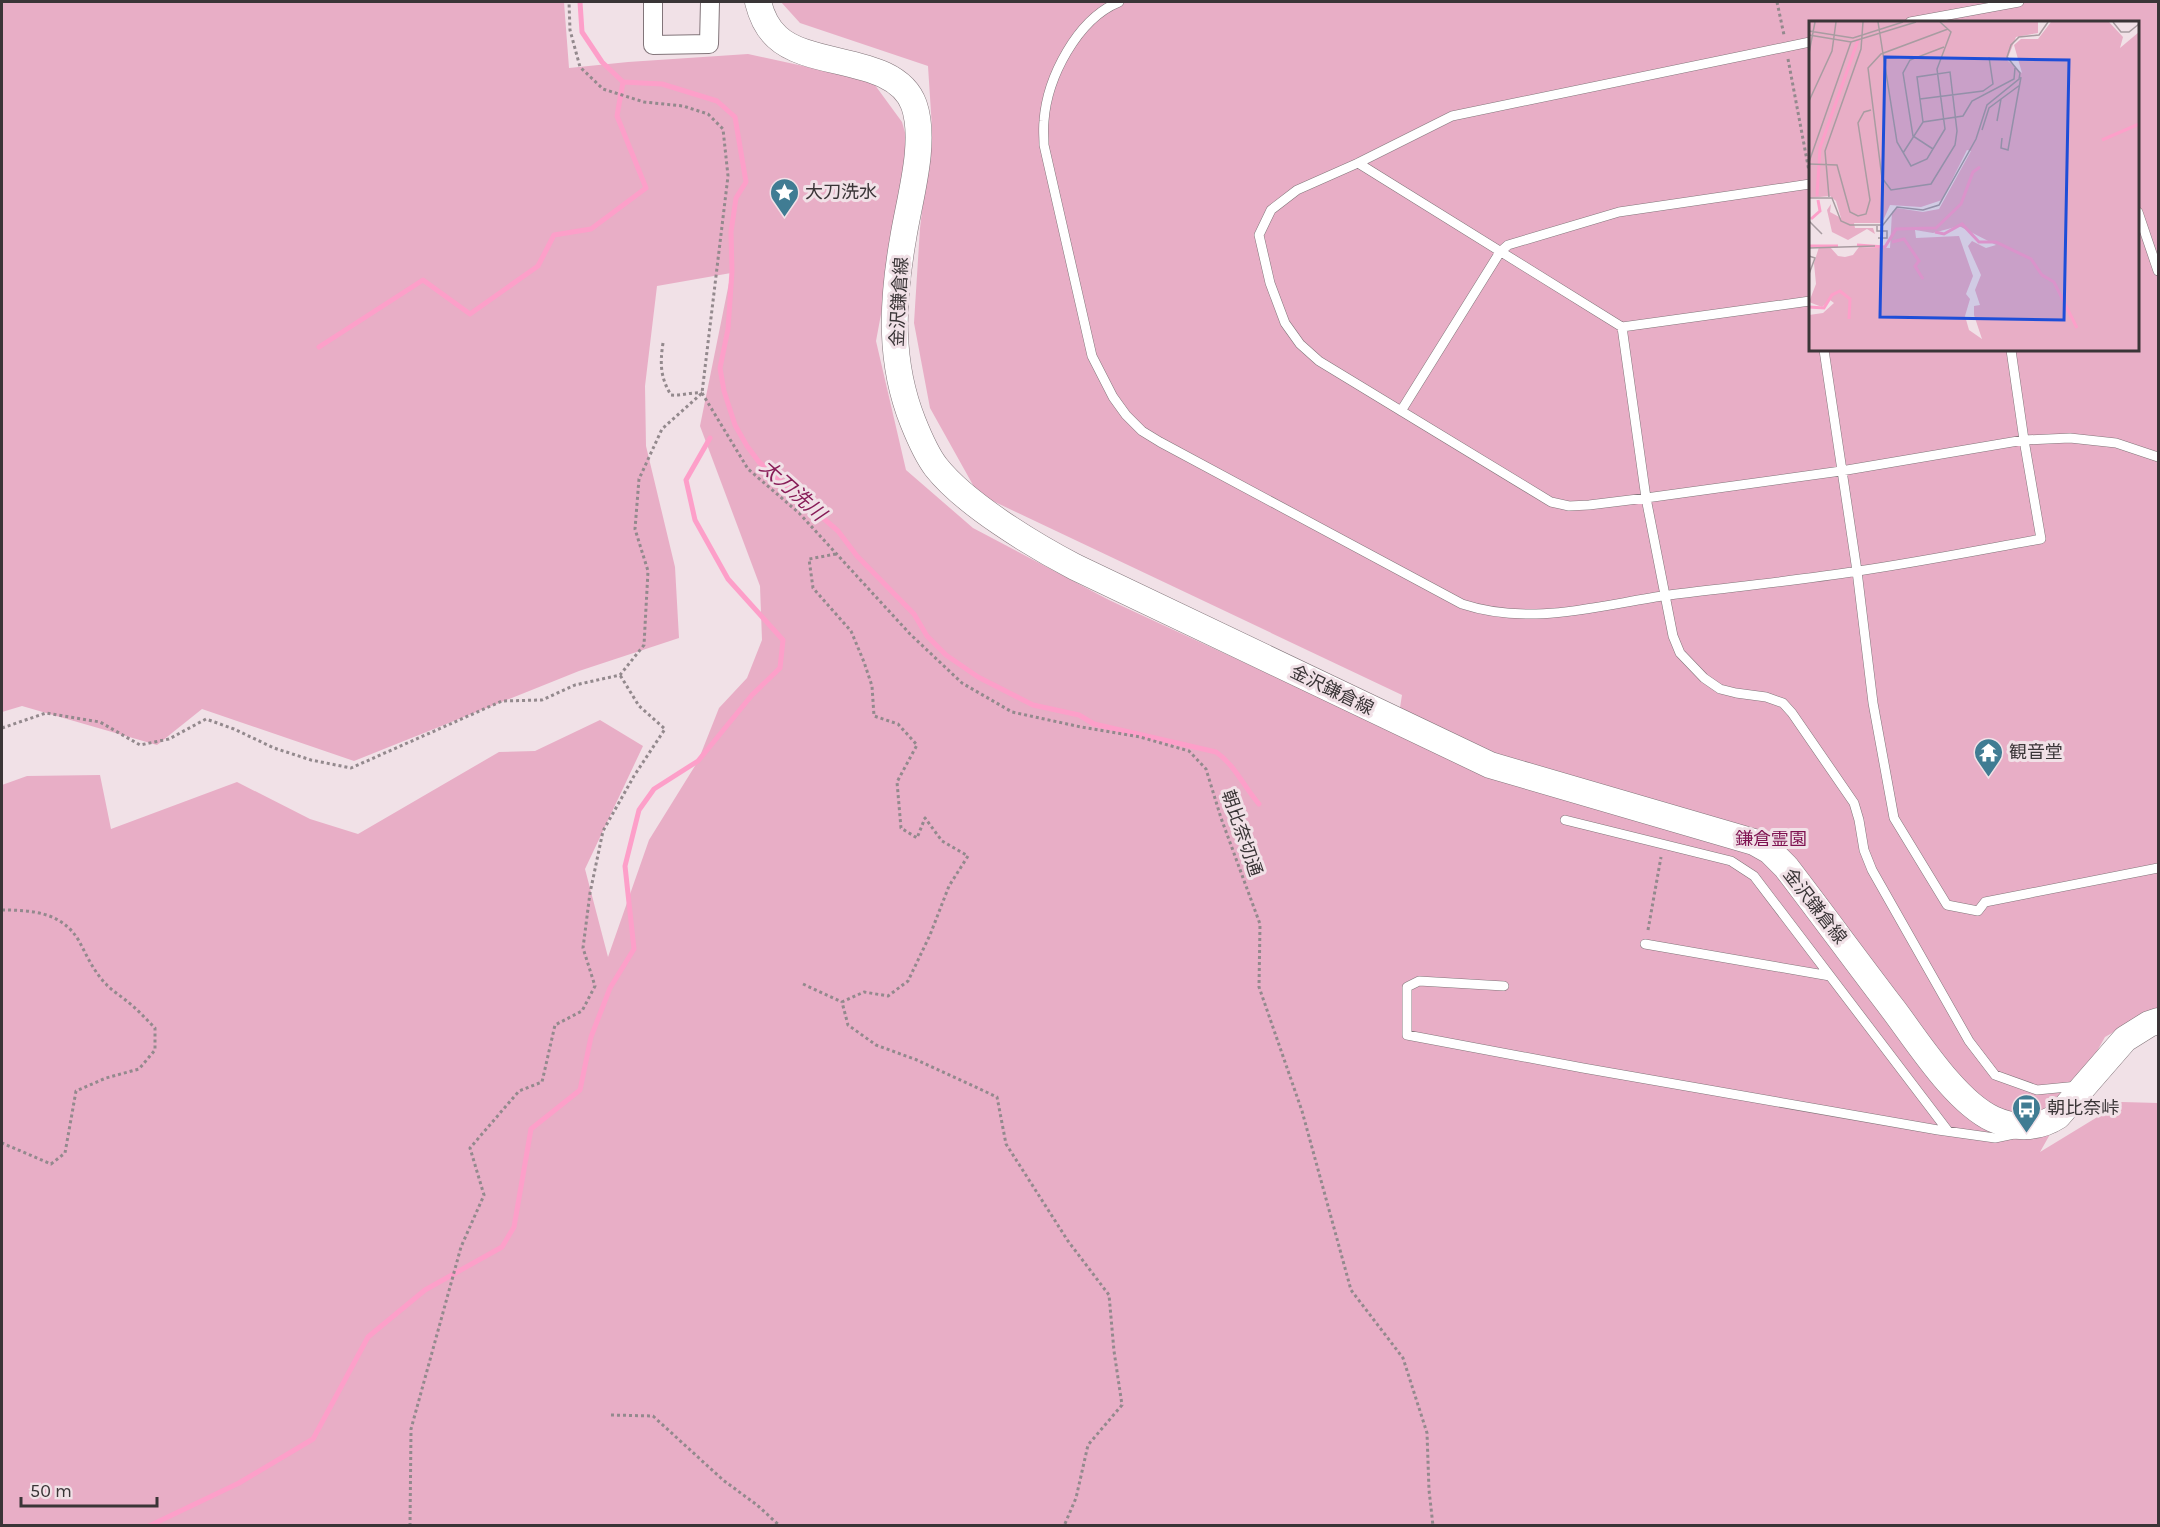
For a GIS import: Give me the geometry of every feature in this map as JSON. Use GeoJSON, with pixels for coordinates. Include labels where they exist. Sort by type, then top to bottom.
{"type":"FeatureCollection","features":[{"type":"Feature","properties":{"kind":"main road","name":"金沢鎌倉線"},"geometry":{"type":"LineString","coordinates":[[758,2],[766,23],[777,37],[794,49],[886,75],[908,92],[914,105],[919,128],[916,169],[902,241],[894,336],[899,381],[920,439],[936,467],[959,490],[981,508],[1048,553],[1490,765],[1716,830],[1762,846],[1786,867],[1941,1072],[1971,1104],[1992,1119],[2009,1125],[2045,1125]]}},
{"type":"Feature","properties":{"kind":"main road"},"geometry":{"type":"LineString","coordinates":[[2045,1125],[2058,1116],[2125,1039],[2158,1021]]}},
{"type":"Feature","properties":{"kind":"street"},"geometry":{"type":"LineString","coordinates":[[653,2],[653,45],[710,44],[710,2]]}},
{"type":"Feature","properties":{"kind":"lane"},"geometry":{"type":"LineString","coordinates":[[1119,2],[1096,16],[1080,32],[1057,72],[1044,121],[1044,145],[1092,357],[1113,397],[1142,431],[1160,442],[1462,604],[1507,615],[1552,614],[1666,596],[1857,572],[2041,539],[2012,351]]}},
{"type":"Feature","properties":{"kind":"lane"},"geometry":{"type":"LineString","coordinates":[[1915,21],[2019,2]]}},
{"type":"Feature","properties":{"kind":"lane"},"geometry":{"type":"LineString","coordinates":[[1809,42],[1452,116],[1358,163],[1297,190],[1272,210],[1259,235],[1270,283],[1285,323],[1300,344],[1319,361],[1551,502],[1569,506],[1646,498],[1841,471],[2024,440],[2070,438],[2116,443],[2158,457]]}},
{"type":"Feature","properties":{"kind":"lane"},"geometry":{"type":"LineString","coordinates":[[1358,163],[1622,327],[1809,301]]}},
{"type":"Feature","properties":{"kind":"lane"},"geometry":{"type":"LineString","coordinates":[[1401,411],[1500,252],[1508,245],[1619,212],[1809,182]]}},
{"type":"Feature","properties":{"kind":"lane"},"geometry":{"type":"LineString","coordinates":[[2139,215],[2158,271]]}},
{"type":"Feature","properties":{"kind":"lane"},"geometry":{"type":"LineString","coordinates":[[1622,327],[1646,498],[1673,636],[1680,653],[1704,678],[1720,688],[1736,693],[1766,697],[1783,703],[1802,726],[1854,803],[1864,850],[1872,870],[1969,1041],[1995,1075],[2037,1090],[2086,1085]]}},
{"type":"Feature","properties":{"kind":"lane"},"geometry":{"type":"LineString","coordinates":[[1824,351],[1857,572],[1873,703],[1893,818],[1947,905],[1978,911],[1985,902],[2158,868]]}},
{"type":"Feature","properties":{"kind":"lane"},"geometry":{"type":"LineString","coordinates":[[1565,820],[1731,861],[1754,876],[1948,1131]]}},
{"type":"Feature","properties":{"kind":"lane"},"geometry":{"type":"LineString","coordinates":[[1645,944],[1830,976]]}},
{"type":"Feature","properties":{"kind":"lane"},"geometry":{"type":"LineString","coordinates":[[1504,986],[1419,981],[1407,987],[1407,1035],[1583,1068],[1995,1138],[2045,1125]]}},
{"type":"Feature","properties":{"kind":"path"},"geometry":{"type":"LineString","coordinates":[[2,728],[46,713],[100,722],[140,745],[169,739],[206,719],[274,748],[351,768],[502,701],[542,700],[575,685],[620,675],[644,645],[648,571],[635,529],[639,479],[662,429],[702,393],[728,176],[723,129],[708,114],[683,106],[644,102],[603,89],[580,67],[570,30],[569,2]]}},
{"type":"Feature","properties":{"kind":"path"},"geometry":{"type":"LineString","coordinates":[[1777,2],[1809,176]]}},
{"type":"Feature","properties":{"kind":"path"},"geometry":{"type":"LineString","coordinates":[[663,343],[660,367],[663,383],[671,395],[702,393]]}},
{"type":"Feature","properties":{"kind":"path","name":"朝比奈切通"},"geometry":{"type":"LineString","coordinates":[[702,393],[748,469],[799,513],[910,634],[962,683],[1012,712],[1140,737],[1189,751],[1206,769],[1221,818],[1260,924],[1260,987],[1302,1111],[1351,1290],[1402,1358],[1427,1433],[1432,1526]]}},
{"type":"Feature","properties":{"kind":"path"},"geometry":{"type":"LineString","coordinates":[[803,984],[842,1002],[864,992],[888,996],[908,981],[930,935],[949,886],[968,856],[942,841],[925,818],[917,838],[901,828],[897,782],[917,745],[898,724],[874,716],[872,686],[850,631],[813,588],[809,559],[836,554]]}},
{"type":"Feature","properties":{"kind":"path"},"geometry":{"type":"LineString","coordinates":[[410,1526],[411,1429],[461,1247],[484,1195],[470,1148],[519,1091],[542,1082],[555,1025],[582,1011],[591,994],[594,986],[583,948],[590,893],[603,831],[664,729],[639,706],[620,675]]}},
{"type":"Feature","properties":{"kind":"path"},"geometry":{"type":"LineString","coordinates":[[1645,944],[1664,844]]}},
{"type":"Feature","properties":{"kind":"path"},"geometry":{"type":"LineString","coordinates":[[2,910],[25,910],[50,915],[65,924],[78,939],[92,966],[107,986],[130,1003],[155,1028],[155,1050],[139,1069],[106,1078],[76,1091],[65,1153],[51,1164],[2,1143]]}},
{"type":"Feature","properties":{"kind":"path"},"geometry":{"type":"LineString","coordinates":[[842,1002],[848,1025],[876,1045],[917,1060],[997,1097],[1006,1144],[1068,1241],[1109,1294],[1122,1406],[1088,1445],[1076,1498],[1064,1526]]}},
{"type":"Feature","properties":{"kind":"path"},"geometry":{"type":"LineString","coordinates":[[611,1415],[653,1416],[723,1480],[758,1504],[780,1526]]}},
{"type":"Feature","properties":{"kind":"green space","name":"鎌倉霊園"},"geometry":{"type":"Polygon","coordinates":[[[2,2],[564,2],[569,68],[748,54],[872,81],[902,122],[911,154],[876,341],[906,470],[973,528],[1109,600],[1396,733],[1402,695],[978,494],[930,408],[914,323],[920,228],[932,128],[928,66],[800,23],[781,2],[2158,2],[2158,1011],[2147,1013],[2105,1037],[2040,1152],[2122,1102],[2158,1103],[2158,1525],[2,1525],[2,785],[27,776],[100,775],[111,829],[237,782],[310,819],[358,834],[499,752],[535,751],[600,720],[643,746],[585,869],[608,957],[649,840],[698,761],[719,708],[747,678],[762,640],[760,586],[700,426],[731,273],[657,286],[645,386],[646,446],[675,567],[679,638],[579,671],[354,761],[202,709],[157,745],[22,706],[2,712],[2,2]]]}},
{"type":"Feature","properties":{"kind":"waterway","name":"太刀洗川"},"geometry":{"type":"LineString","coordinates":[[580,2],[582,32],[602,62],[623,82],[662,84],[717,101],[735,117],[746,182],[736,198],[731,232],[732,271],[728,329],[720,368],[724,391],[735,425],[759,462],[838,531],[857,556],[914,614],[927,636],[946,655],[978,677],[1033,705],[1079,715],[1094,724],[1216,752],[1234,770],[1259,804]]}},
{"type":"Feature","properties":{"kind":"waterway"},"geometry":{"type":"LineString","coordinates":[[319,347],[423,280],[470,314],[538,266],[554,235],[591,229],[646,188],[617,116],[623,82]]}},
{"type":"Feature","properties":{"kind":"waterway"},"geometry":{"type":"LineString","coordinates":[[149,1526],[239,1483],[313,1439],[368,1337],[425,1290],[502,1247],[514,1227],[531,1129],[580,1090],[591,1037],[610,988],[634,949],[625,866],[639,810],[654,789],[698,761],[752,695],[780,668],[783,640],[728,579],[695,520],[686,480],[710,438]]}},
{"type":"Feature","properties":{"kind":"place","name":"大刀洗水"},"geometry":{"type":"Point","coordinates":[784,218]}},
{"type":"Feature","properties":{"kind":"place","name":"観音堂"},"geometry":{"type":"Point","coordinates":[1988,778]}},
{"type":"Feature","properties":{"kind":"place","name":"朝比奈峠"},"geometry":{"type":"Point","coordinates":[2026,1134]}}]}
